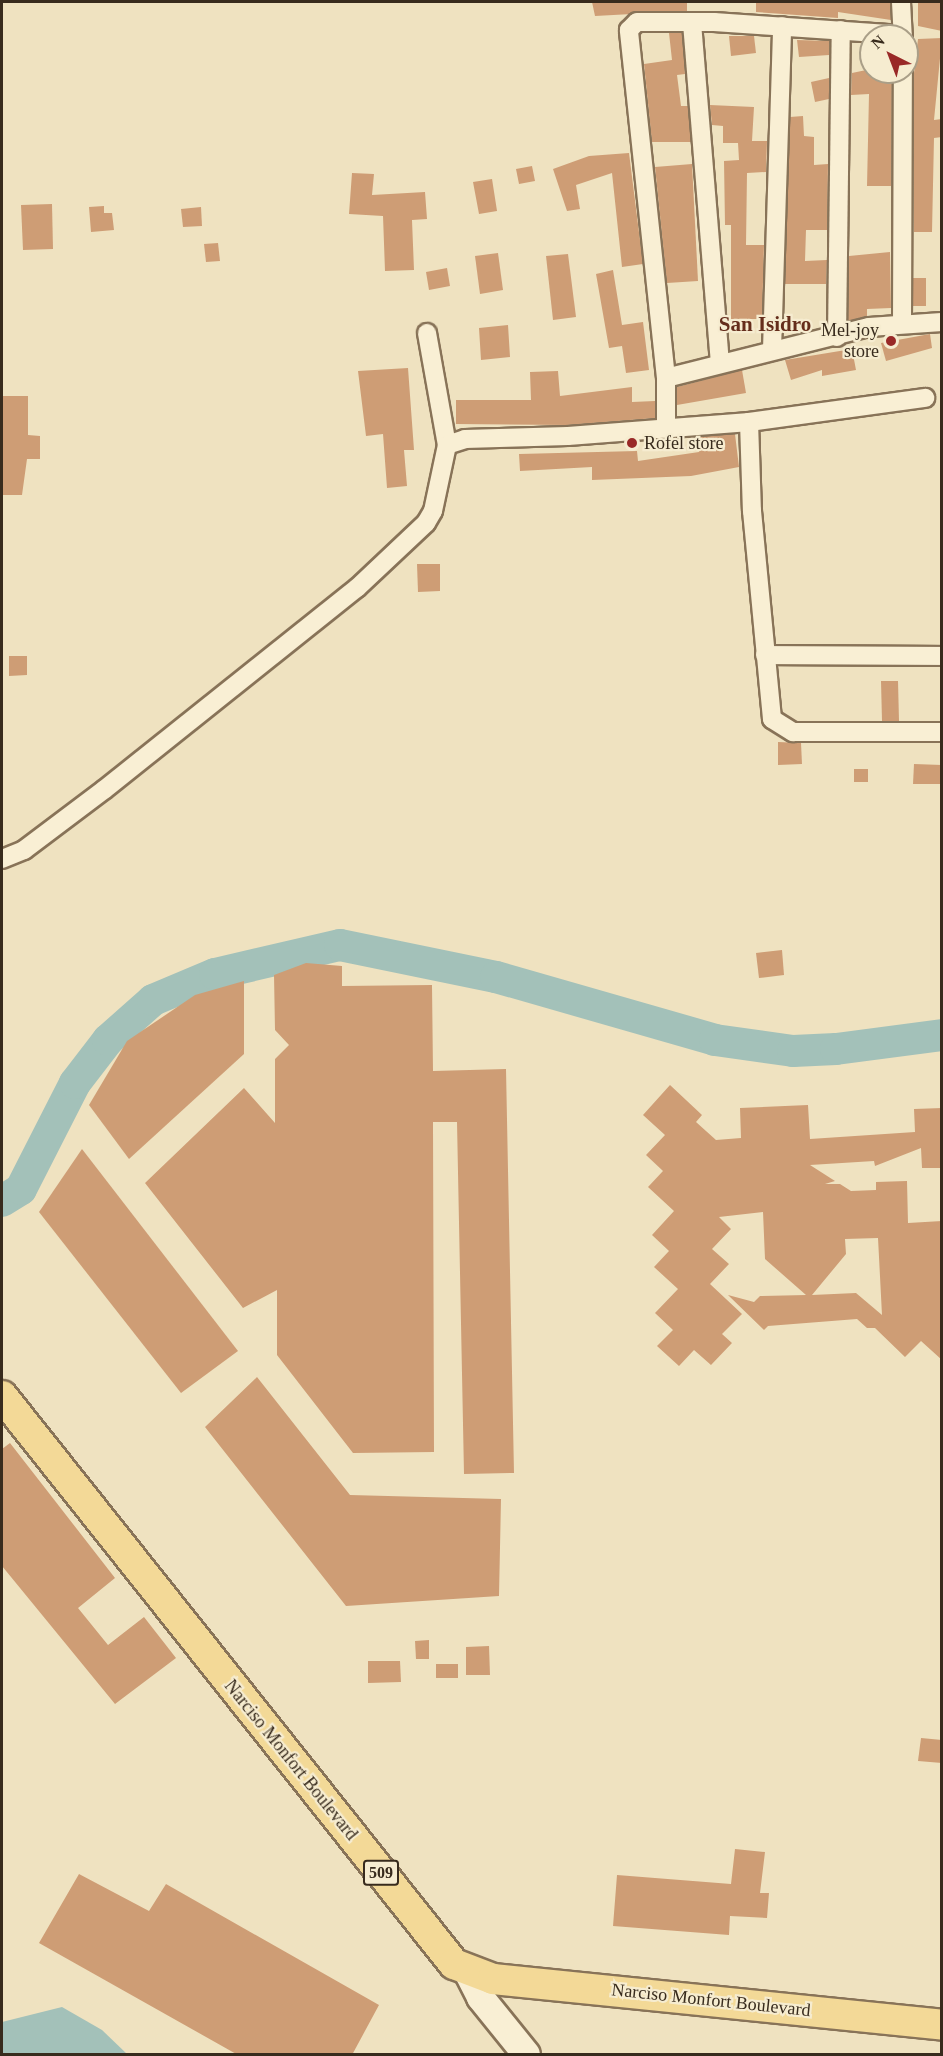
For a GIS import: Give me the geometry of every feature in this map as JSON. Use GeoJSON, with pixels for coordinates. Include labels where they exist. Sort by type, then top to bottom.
{"type":"FeatureCollection","features":[{"type":"Feature","properties":{"kind":"main road","name":"Narciso Monfort Boulevard"},"geometry":{"type":"LineString","coordinates":[[2,1396],[453,1964],[493,1979],[942,2025]]}},
{"type":"Feature","properties":{"kind":"main road"},"geometry":{"type":"LineString","coordinates":[[467,1971],[480,1997],[526,2055]]}},
{"type":"Feature","properties":{"kind":"street"},"geometry":{"type":"LineString","coordinates":[[901,2],[902,24]]}},
{"type":"Feature","properties":{"kind":"street"},"geometry":{"type":"LineString","coordinates":[[666,429],[666,378],[629,30],[637,22],[782,26],[859,32]]}},
{"type":"Feature","properties":{"kind":"street"},"geometry":{"type":"LineString","coordinates":[[692,23],[720,363]]}},
{"type":"Feature","properties":{"kind":"street"},"geometry":{"type":"LineString","coordinates":[[772,350],[782,26]]}},
{"type":"Feature","properties":{"kind":"street"},"geometry":{"type":"LineString","coordinates":[[837,337],[841,30]]}},
{"type":"Feature","properties":{"kind":"street"},"geometry":{"type":"LineString","coordinates":[[902,323],[903,84]]}},
{"type":"Feature","properties":{"kind":"street"},"geometry":{"type":"LineString","coordinates":[[666,378],[772,350],[837,337],[869,327],[941,322],[942,304]]}},
{"type":"Feature","properties":{"kind":"street"},"geometry":{"type":"LineString","coordinates":[[2,859],[24,850],[105,789],[357,588],[414,535],[433,511],[447,445],[427,333]]}},
{"type":"Feature","properties":{"kind":"street"},"geometry":{"type":"LineString","coordinates":[[447,445],[465,439],[666,429],[749,422],[925,398]]}},
{"type":"Feature","properties":{"kind":"street"},"geometry":{"type":"LineString","coordinates":[[749,422],[769,707],[779,726],[793,732],[942,732]]}},
{"type":"Feature","properties":{"kind":"street"},"geometry":{"type":"LineString","coordinates":[[765,655],[942,656]]}},
{"type":"Feature","properties":{"kind":"water"},"geometry":{"type":"Polygon","coordinates":[[[62,2007],[102,2030],[127,2054],[2,2054],[2,2022],[62,2007]]]}},
{"type":"Feature","properties":{"kind":"building"},"geometry":{"type":"Polygon","coordinates":[[[592,2],[687,2],[687,11],[595,16],[592,2]]]}},
{"type":"Feature","properties":{"kind":"building"},"geometry":{"type":"Polygon","coordinates":[[[756,2],[890,2],[891,20],[838,12],[838,18],[756,12],[756,2]]]}},
{"type":"Feature","properties":{"kind":"building"},"geometry":{"type":"Polygon","coordinates":[[[918,2],[942,2],[942,31],[919,26],[918,2]]]}},
{"type":"Feature","properties":{"kind":"building"},"geometry":{"type":"Polygon","coordinates":[[[669,33],[682,33],[685,74],[677,75],[681,106],[688,106],[691,142],[652,142],[644,64],[672,60],[669,33]]]}},
{"type":"Feature","properties":{"kind":"building"},"geometry":{"type":"Polygon","coordinates":[[[729,36],[754,36],[756,53],[731,56],[729,36]]]}},
{"type":"Feature","properties":{"kind":"building"},"geometry":{"type":"Polygon","coordinates":[[[942,38],[934,120],[942,119],[942,137],[934,138],[932,232],[914,232],[914,84],[919,84],[919,39],[942,38]]]}},
{"type":"Feature","properties":{"kind":"building"},"geometry":{"type":"Polygon","coordinates":[[[797,40],[830,41],[829,55],[799,57],[797,40]]]}},
{"type":"Feature","properties":{"kind":"building"},"geometry":{"type":"Polygon","coordinates":[[[859,72],[859,84],[892,84],[891,186],[867,186],[869,94],[851,95],[852,73],[859,72]]]}},
{"type":"Feature","properties":{"kind":"building"},"geometry":{"type":"Polygon","coordinates":[[[829,78],[829,99],[815,102],[811,82],[829,78]]]}},
{"type":"Feature","properties":{"kind":"building"},"geometry":{"type":"Polygon","coordinates":[[[710,105],[754,107],[752,141],[767,141],[766,172],[747,173],[746,245],[764,245],[762,319],[731,319],[731,225],[725,225],[724,161],[739,160],[738,143],[723,143],[723,126],[712,125],[710,105]]]}},
{"type":"Feature","properties":{"kind":"building"},"geometry":{"type":"Polygon","coordinates":[[[803,116],[804,136],[814,137],[814,165],[828,164],[827,230],[806,230],[805,261],[827,260],[826,284],[785,284],[790,117],[803,116]]]}},
{"type":"Feature","properties":{"kind":"building"},"geometry":{"type":"Polygon","coordinates":[[[629,153],[643,264],[622,267],[612,173],[576,185],[580,209],[567,211],[553,169],[589,156],[629,153]]]}},
{"type":"Feature","properties":{"kind":"building"},"geometry":{"type":"Polygon","coordinates":[[[692,164],[698,281],[667,283],[655,167],[692,164]]]}},
{"type":"Feature","properties":{"kind":"building"},"geometry":{"type":"Polygon","coordinates":[[[532,166],[535,181],[519,184],[516,169],[532,166]]]}},
{"type":"Feature","properties":{"kind":"building"},"geometry":{"type":"Polygon","coordinates":[[[352,173],[374,174],[372,195],[425,192],[427,219],[412,220],[414,270],[385,271],[383,216],[349,214],[352,173]]]}},
{"type":"Feature","properties":{"kind":"building"},"geometry":{"type":"Polygon","coordinates":[[[492,179],[497,211],[479,214],[473,182],[492,179]]]}},
{"type":"Feature","properties":{"kind":"building"},"geometry":{"type":"Polygon","coordinates":[[[52,204],[53,249],[23,250],[21,205],[52,204]]]}},
{"type":"Feature","properties":{"kind":"building"},"geometry":{"type":"Polygon","coordinates":[[[104,206],[104,213],[112,213],[114,230],[91,232],[89,207],[104,206]]]}},
{"type":"Feature","properties":{"kind":"building"},"geometry":{"type":"Polygon","coordinates":[[[201,207],[202,226],[183,227],[181,209],[201,207]]]}},
{"type":"Feature","properties":{"kind":"building"},"geometry":{"type":"Polygon","coordinates":[[[218,243],[220,261],[206,262],[204,244],[218,243]]]}},
{"type":"Feature","properties":{"kind":"building"},"geometry":{"type":"Polygon","coordinates":[[[890,252],[891,308],[867,309],[867,316],[848,321],[849,256],[890,252]]]}},
{"type":"Feature","properties":{"kind":"building"},"geometry":{"type":"Polygon","coordinates":[[[498,253],[503,290],[480,294],[475,256],[498,253]]]}},
{"type":"Feature","properties":{"kind":"building"},"geometry":{"type":"Polygon","coordinates":[[[568,254],[576,317],[553,320],[546,256],[568,254]]]}},
{"type":"Feature","properties":{"kind":"building"},"geometry":{"type":"Polygon","coordinates":[[[447,268],[450,286],[429,290],[426,272],[447,268]]]}},
{"type":"Feature","properties":{"kind":"building"},"geometry":{"type":"Polygon","coordinates":[[[613,270],[622,325],[643,322],[649,370],[626,373],[622,346],[609,348],[596,274],[613,270]]]}},
{"type":"Feature","properties":{"kind":"building"},"geometry":{"type":"Polygon","coordinates":[[[913,278],[926,278],[926,306],[913,306],[913,278]]]}},
{"type":"Feature","properties":{"kind":"building"},"geometry":{"type":"Polygon","coordinates":[[[508,325],[510,357],[481,360],[479,328],[508,325]]]}},
{"type":"Feature","properties":{"kind":"building"},"geometry":{"type":"Polygon","coordinates":[[[930,334],[932,348],[886,361],[881,343],[930,334]]]}},
{"type":"Feature","properties":{"kind":"building"},"geometry":{"type":"Polygon","coordinates":[[[852,349],[856,370],[822,376],[822,370],[791,380],[785,360],[852,349]]]}},
{"type":"Feature","properties":{"kind":"building"},"geometry":{"type":"Polygon","coordinates":[[[408,368],[414,450],[404,450],[407,486],[387,488],[383,434],[366,436],[358,371],[408,368]]]}},
{"type":"Feature","properties":{"kind":"building"},"geometry":{"type":"Polygon","coordinates":[[[742,370],[746,393],[677,405],[677,387],[742,370]]]}},
{"type":"Feature","properties":{"kind":"building"},"geometry":{"type":"Polygon","coordinates":[[[558,371],[560,396],[632,387],[632,402],[655,401],[655,418],[567,425],[456,424],[456,400],[531,400],[530,372],[558,371]]]}},
{"type":"Feature","properties":{"kind":"building"},"geometry":{"type":"Polygon","coordinates":[[[2,396],[28,396],[28,435],[40,436],[40,459],[27,459],[22,495],[2,495],[2,396]]]}},
{"type":"Feature","properties":{"kind":"building"},"geometry":{"type":"Polygon","coordinates":[[[735,434],[739,467],[691,476],[592,480],[592,467],[520,471],[519,454],[637,451],[638,461],[699,452],[696,437],[735,434]]]}},
{"type":"Feature","properties":{"kind":"building"},"geometry":{"type":"Polygon","coordinates":[[[417,564],[440,564],[440,591],[418,592],[417,564]]]}},
{"type":"Feature","properties":{"kind":"building"},"geometry":{"type":"Polygon","coordinates":[[[9,656],[27,656],[27,675],[9,676],[9,656]]]}},
{"type":"Feature","properties":{"kind":"building"},"geometry":{"type":"Polygon","coordinates":[[[881,681],[898,681],[899,721],[882,721],[881,681]]]}},
{"type":"Feature","properties":{"kind":"building"},"geometry":{"type":"Polygon","coordinates":[[[778,742],[801,743],[802,764],[778,765],[778,742]]]}},
{"type":"Feature","properties":{"kind":"building"},"geometry":{"type":"Polygon","coordinates":[[[914,764],[942,765],[942,784],[913,784],[914,764]]]}},
{"type":"Feature","properties":{"kind":"building"},"geometry":{"type":"Polygon","coordinates":[[[854,769],[868,769],[868,782],[854,782],[854,769]]]}},
{"type":"Feature","properties":{"kind":"building"},"geometry":{"type":"Polygon","coordinates":[[[782,950],[784,975],[759,978],[756,953],[782,950]]]}},
{"type":"Feature","properties":{"kind":"building"},"geometry":{"type":"Polygon","coordinates":[[[306,963],[342,966],[342,986],[432,985],[433,1071],[506,1069],[514,1473],[464,1474],[457,1122],[433,1122],[434,1452],[353,1453],[277,1355],[277,1290],[243,1308],[145,1183],[244,1088],[275,1123],[275,1059],[289,1045],[275,1030],[274,975],[306,963]]]}},
{"type":"Feature","properties":{"kind":"building"},"geometry":{"type":"Polygon","coordinates":[[[244,981],[244,1054],[129,1159],[89,1105],[127,1041],[195,995],[244,981]]]}},
{"type":"Feature","properties":{"kind":"building"},"geometry":{"type":"Polygon","coordinates":[[[670,1085],[702,1115],[696,1122],[716,1140],[741,1138],[740,1108],[808,1105],[810,1139],[915,1132],[914,1109],[942,1108],[942,1168],[922,1168],[921,1148],[875,1166],[874,1161],[810,1165],[835,1181],[825,1184],[840,1184],[851,1191],[876,1190],[876,1182],[907,1181],[908,1223],[942,1221],[942,1360],[921,1341],[905,1357],[875,1328],[867,1328],[857,1319],[768,1326],[764,1330],[728,1295],[754,1302],[760,1296],[806,1295],[765,1259],[763,1212],[719,1217],[731,1229],[712,1249],[729,1264],[710,1284],[742,1314],[722,1334],[732,1343],[711,1365],[694,1350],[679,1366],[657,1346],[673,1330],[655,1313],[678,1289],[654,1267],[669,1251],[652,1235],[674,1211],[648,1187],[663,1171],[646,1155],[665,1135],[643,1115],[670,1085]],[[878,1238],[845,1239],[846,1254],[812,1295],[856,1293],[882,1315],[878,1238]]]}},
{"type":"Feature","properties":{"kind":"building"},"geometry":{"type":"Polygon","coordinates":[[[82,1149],[238,1351],[181,1393],[39,1212],[82,1149]]]}},
{"type":"Feature","properties":{"kind":"building"},"geometry":{"type":"Polygon","coordinates":[[[257,1377],[350,1495],[501,1499],[499,1596],[346,1606],[205,1427],[257,1377]]]}},
{"type":"Feature","properties":{"kind":"building"},"geometry":{"type":"Polygon","coordinates":[[[10,1443],[115,1578],[78,1608],[108,1645],[144,1617],[176,1658],[115,1704],[2,1566],[2,1449],[10,1443]]]}},
{"type":"Feature","properties":{"kind":"building"},"geometry":{"type":"Polygon","coordinates":[[[429,1640],[429,1659],[416,1659],[415,1641],[429,1640]]]}},
{"type":"Feature","properties":{"kind":"building"},"geometry":{"type":"Polygon","coordinates":[[[489,1646],[490,1675],[466,1675],[466,1647],[489,1646]]]}},
{"type":"Feature","properties":{"kind":"building"},"geometry":{"type":"Polygon","coordinates":[[[368,1661],[400,1661],[401,1682],[368,1683],[368,1661]]]}},
{"type":"Feature","properties":{"kind":"building"},"geometry":{"type":"Polygon","coordinates":[[[436,1664],[458,1664],[458,1678],[436,1678],[436,1664]]]}},
{"type":"Feature","properties":{"kind":"building"},"geometry":{"type":"Polygon","coordinates":[[[921,1738],[942,1740],[942,1763],[918,1761],[921,1738]]]}},
{"type":"Feature","properties":{"kind":"building"},"geometry":{"type":"Polygon","coordinates":[[[735,1849],[765,1852],[760,1893],[769,1893],[767,1918],[730,1916],[729,1935],[613,1926],[617,1875],[731,1884],[735,1849]]]}},
{"type":"Feature","properties":{"kind":"building"},"geometry":{"type":"Polygon","coordinates":[[[79,1874],[149,1911],[166,1884],[379,2005],[352,2055],[238,2055],[39,1943],[79,1874]]]}},
{"type":"Feature","properties":{"kind":"waterway"},"geometry":{"type":"LineString","coordinates":[[2,1201],[21,1189],[75,1083],[108,1040],[153,1000],[215,974],[340,945],[496,977],[715,1040],[793,1051],[836,1049],[942,1035]]}},
{"type":"Feature","properties":{"kind":"place","name":"Mel-joy store"},"geometry":{"type":"Point","coordinates":[891,341]}},
{"type":"Feature","properties":{"kind":"place","name":"Rofel store"},"geometry":{"type":"Point","coordinates":[632,443]}},
{"type":"Feature","properties":{"kind":"district","name":"San Isidro"},"geometry":{"type":"Point","coordinates":[765,324]}}]}
